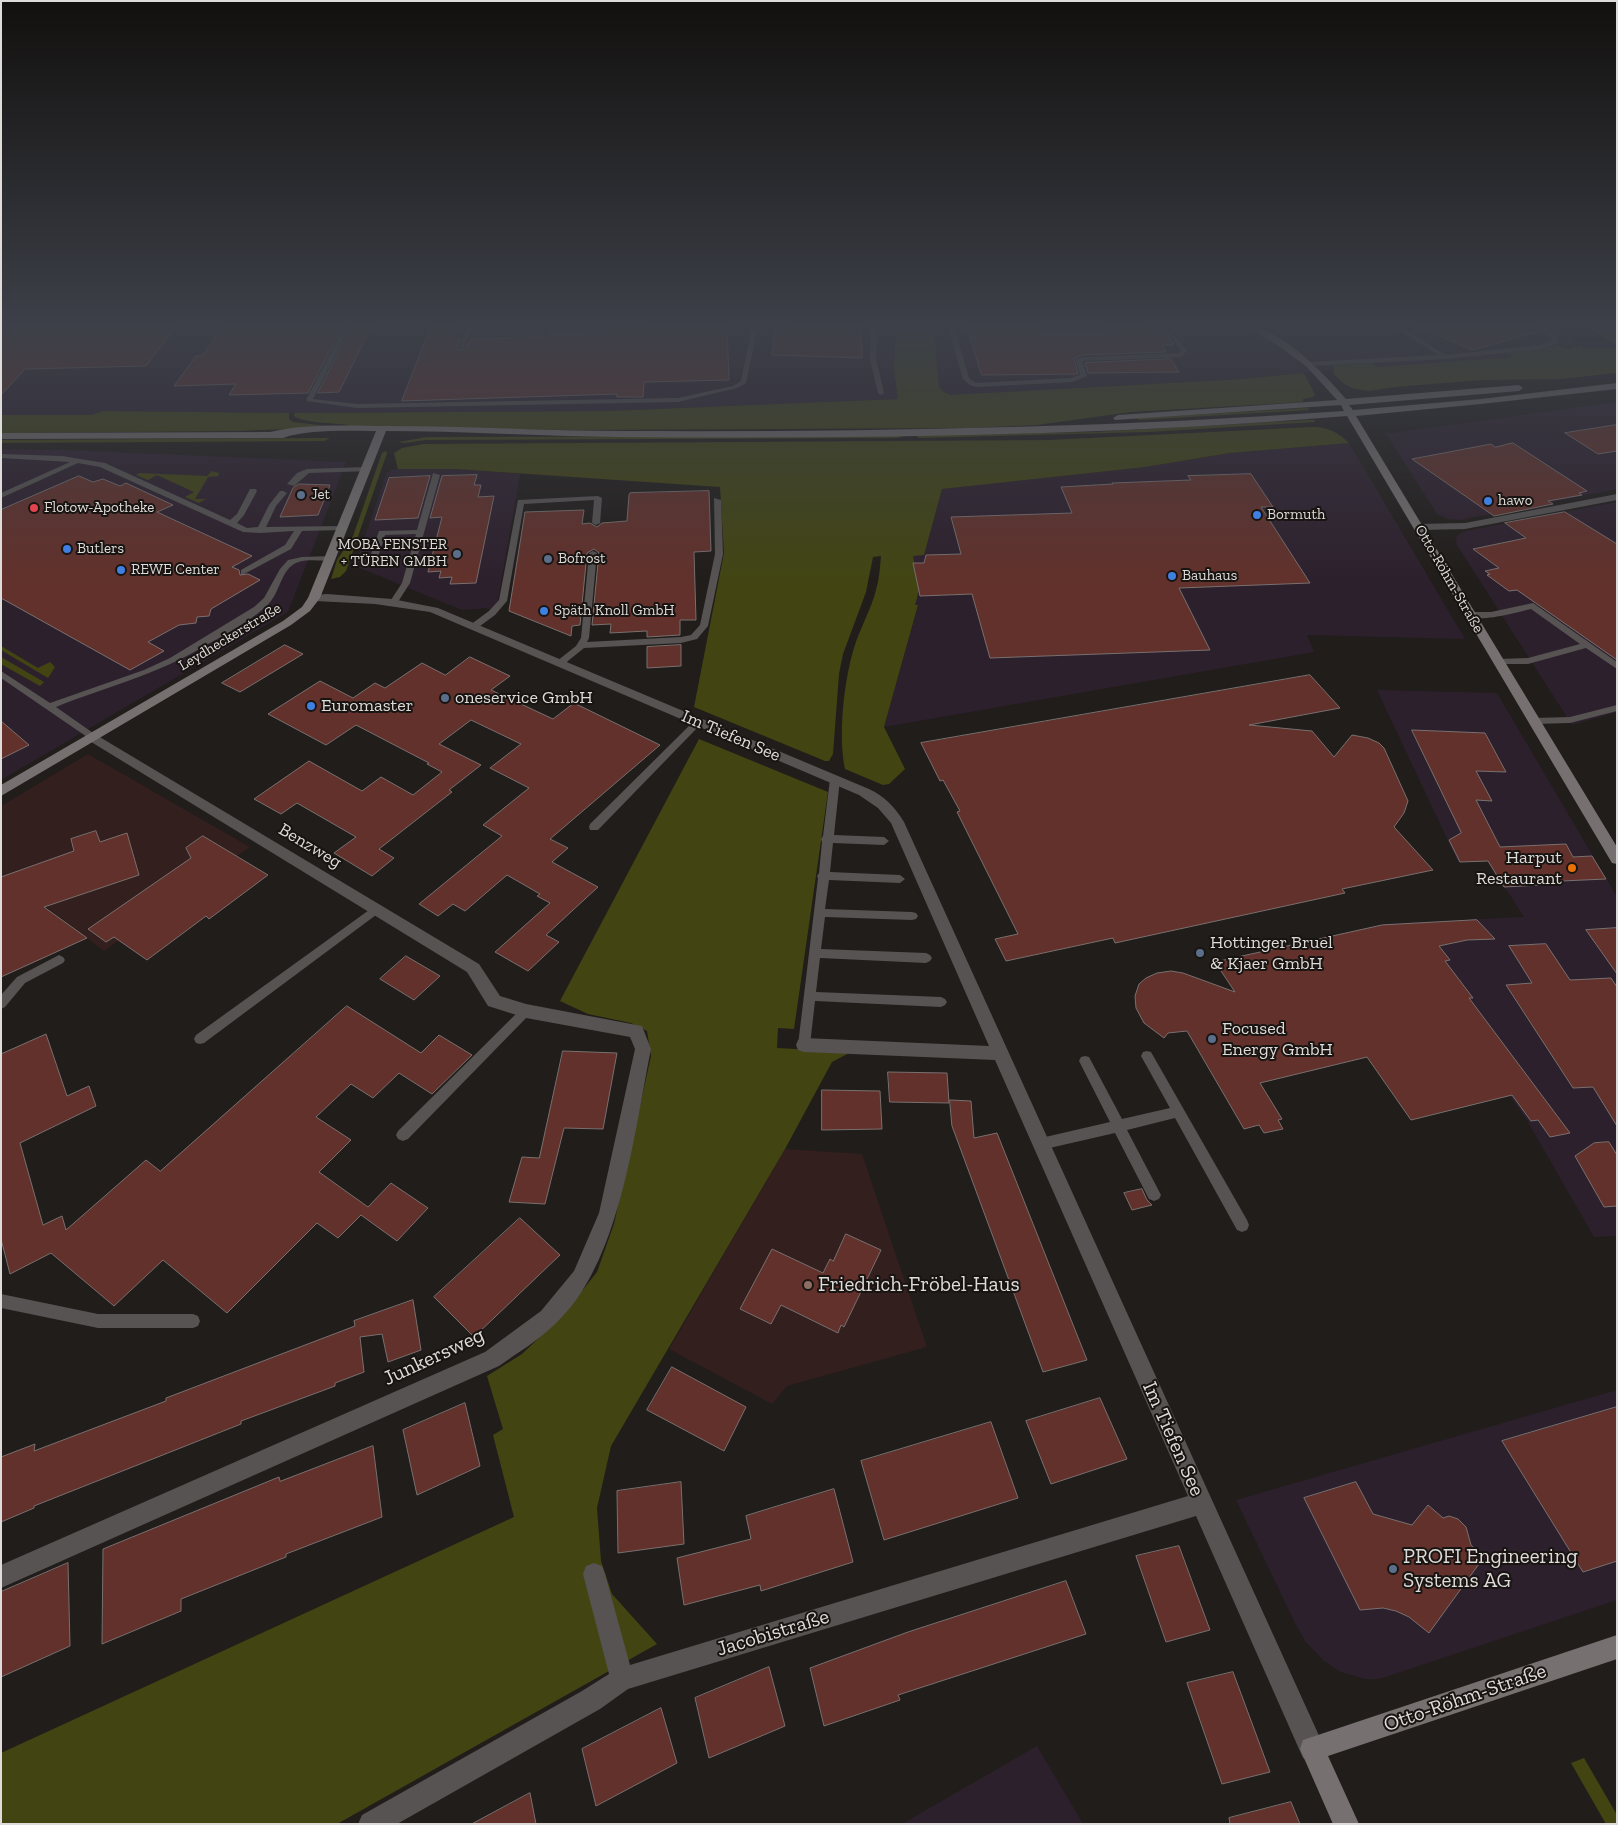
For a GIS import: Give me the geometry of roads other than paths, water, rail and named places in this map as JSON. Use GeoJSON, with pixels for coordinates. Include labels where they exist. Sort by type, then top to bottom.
{"type":"FeatureCollection","features":[{"type":"Feature","properties":{"kind":"main road"},"geometry":{"type":"LineString","coordinates":[[992,431],[1186,412]]}},
{"type":"Feature","properties":{"kind":"main road"},"geometry":{"type":"LineString","coordinates":[[1,436],[992,431],[1196,424],[1368,412]]}},
{"type":"Feature","properties":{"kind":"main road","name":"Otto-Röhm-Straße"},"geometry":{"type":"LineString","coordinates":[[1350,414],[1617,858]]}},
{"type":"Feature","properties":{"kind":"main road","name":"Leydheckerstraße"},"geometry":{"type":"LineString","coordinates":[[1,791],[303,612],[314,598],[380,433]]}},
{"type":"Feature","properties":{"kind":"main road","name":"Otto-Röhm-Straße"},"geometry":{"type":"LineString","coordinates":[[1312,1749],[1617,1647]]}},
{"type":"Feature","properties":{"kind":"main road","name":"Im Tiefen See"},"geometry":{"type":"LineString","coordinates":[[1312,1749],[1346,1824]]}},
{"type":"Feature","properties":{"kind":"street"},"geometry":{"type":"LineString","coordinates":[[1419,528],[1465,526],[1617,497]]}},
{"type":"Feature","properties":{"kind":"street","name":"Im Tiefen See"},"geometry":{"type":"LineString","coordinates":[[314,598],[394,603],[429,608],[835,779],[872,796],[884,805],[892,815],[1312,1749]]}},
{"type":"Feature","properties":{"kind":"street","name":"Benzweg"},"geometry":{"type":"LineString","coordinates":[[93,737],[474,968],[494,1001]]}},
{"type":"Feature","properties":{"kind":"street","name":"Junkersweg"},"geometry":{"type":"LineString","coordinates":[[1,1577],[492,1359],[548,1318],[581,1278],[608,1213],[643,1049],[636,1030],[526,1011],[494,1001]]}},
{"type":"Feature","properties":{"kind":"street"},"geometry":{"type":"LineString","coordinates":[[804,1045],[1000,1054]]}},
{"type":"Feature","properties":{"kind":"street","name":"Jacobistraße"},"geometry":{"type":"LineString","coordinates":[[371,1824],[592,1700],[622,1679],[1202,1503]]}},
{"type":"Feature","properties":{"kind":"street"},"geometry":{"type":"LineString","coordinates":[[594,1574],[622,1679]]}},
{"type":"Feature","properties":{"kind":"lane"},"geometry":{"type":"LineString","coordinates":[[1,456],[57,457],[102,465],[246,530],[342,528]]}},
{"type":"Feature","properties":{"kind":"lane"},"geometry":{"type":"LineString","coordinates":[[1,496],[80,460]]}},
{"type":"Feature","properties":{"kind":"lane"},"geometry":{"type":"LineString","coordinates":[[291,484],[307,471],[366,469]]}},
{"type":"Feature","properties":{"kind":"lane"},"geometry":{"type":"LineString","coordinates":[[394,603],[406,583],[436,475]]}},
{"type":"Feature","properties":{"kind":"lane"},"geometry":{"type":"LineString","coordinates":[[231,524],[240,515],[253,491]]}},
{"type":"Feature","properties":{"kind":"lane"},"geometry":{"type":"LineString","coordinates":[[260,531],[273,505],[283,493]]}},
{"type":"Feature","properties":{"kind":"lane"},"geometry":{"type":"LineString","coordinates":[[473,627],[492,612],[502,601],[521,502],[598,498],[596,523]]}},
{"type":"Feature","properties":{"kind":"lane"},"geometry":{"type":"LineString","coordinates":[[560,663],[582,646],[681,640],[699,634],[704,626],[720,554],[717,500]]}},
{"type":"Feature","properties":{"kind":"lane"},"geometry":{"type":"LineString","coordinates":[[244,572],[288,547],[298,530]]}},
{"type":"Feature","properties":{"kind":"lane"},"geometry":{"type":"LineString","coordinates":[[372,563],[382,533],[420,532]]}},
{"type":"Feature","properties":{"kind":"lane"},"geometry":{"type":"LineString","coordinates":[[582,646],[586,633],[593,553]]}},
{"type":"Feature","properties":{"kind":"lane"},"geometry":{"type":"LineString","coordinates":[[49,707],[74,696],[153,670],[173,660],[257,609],[268,598],[290,562],[302,559],[330,558]]}},
{"type":"Feature","properties":{"kind":"lane"},"geometry":{"type":"LineString","coordinates":[[1470,615],[1492,615],[1532,606],[1617,666]]}},
{"type":"Feature","properties":{"kind":"lane"},"geometry":{"type":"LineString","coordinates":[[1498,662],[1528,660],[1587,645]]}},
{"type":"Feature","properties":{"kind":"lane"},"geometry":{"type":"LineString","coordinates":[[1,674],[93,737]]}},
{"type":"Feature","properties":{"kind":"lane"},"geometry":{"type":"LineString","coordinates":[[1534,721],[1570,720],[1617,708]]}},
{"type":"Feature","properties":{"kind":"lane"},"geometry":{"type":"LineString","coordinates":[[594,827],[698,722]]}},
{"type":"Feature","properties":{"kind":"lane"},"geometry":{"type":"LineString","coordinates":[[804,1045],[826,839],[835,779]]}},
{"type":"Feature","properties":{"kind":"lane"},"geometry":{"type":"LineString","coordinates":[[826,839],[884,841]]}},
{"type":"Feature","properties":{"kind":"lane"},"geometry":{"type":"LineString","coordinates":[[822,876],[900,879]]}},
{"type":"Feature","properties":{"kind":"lane"},"geometry":{"type":"LineString","coordinates":[[200,1039],[376,909]]}},
{"type":"Feature","properties":{"kind":"lane"},"geometry":{"type":"LineString","coordinates":[[818,913],[912,916]]}},
{"type":"Feature","properties":{"kind":"lane"},"geometry":{"type":"LineString","coordinates":[[814,953],[926,958]]}},
{"type":"Feature","properties":{"kind":"lane"},"geometry":{"type":"LineString","coordinates":[[1,1004],[21,980],[59,960]]}},
{"type":"Feature","properties":{"kind":"lane"},"geometry":{"type":"LineString","coordinates":[[809,996],[941,1002]]}},
{"type":"Feature","properties":{"kind":"lane"},"geometry":{"type":"LineString","coordinates":[[403,1136],[526,1011]]}},
{"type":"Feature","properties":{"kind":"lane"},"geometry":{"type":"LineString","coordinates":[[1147,1056],[1242,1225]]}},
{"type":"Feature","properties":{"kind":"lane"},"geometry":{"type":"LineString","coordinates":[[1085,1061],[1154,1194]]}},
{"type":"Feature","properties":{"kind":"lane"},"geometry":{"type":"LineString","coordinates":[[1041,1144],[1178,1112]]}},
{"type":"Feature","properties":{"kind":"lane"},"geometry":{"type":"LineString","coordinates":[[1,1302],[98,1321],[193,1321]]}},
{"type":"Feature","properties":{"kind":"place","name":"Jet"},"geometry":{"type":"Point","coordinates":[301,495]}},
{"type":"Feature","properties":{"kind":"place","name":"hawo"},"geometry":{"type":"Point","coordinates":[1488,501]}},
{"type":"Feature","properties":{"kind":"place","name":"Flotow-Apotheke"},"geometry":{"type":"Point","coordinates":[34,508]}},
{"type":"Feature","properties":{"kind":"place","name":"Bormuth"},"geometry":{"type":"Point","coordinates":[1257,515]}},
{"type":"Feature","properties":{"kind":"place","name":"Butlers"},"geometry":{"type":"Point","coordinates":[67,549]}},
{"type":"Feature","properties":{"kind":"place","name":"MOBA FENSTER + TÜREN GMBH"},"geometry":{"type":"Point","coordinates":[457,554]}},
{"type":"Feature","properties":{"kind":"place","name":"Bofrost"},"geometry":{"type":"Point","coordinates":[548,559]}},
{"type":"Feature","properties":{"kind":"place","name":"REWE Center"},"geometry":{"type":"Point","coordinates":[121,570]}},
{"type":"Feature","properties":{"kind":"place","name":"Bauhaus"},"geometry":{"type":"Point","coordinates":[1172,576]}},
{"type":"Feature","properties":{"kind":"place","name":"Späth Knoll GmbH"},"geometry":{"type":"Point","coordinates":[544,611]}},
{"type":"Feature","properties":{"kind":"place","name":"oneservice GmbH"},"geometry":{"type":"Point","coordinates":[445,698]}},
{"type":"Feature","properties":{"kind":"place","name":"Euromaster"},"geometry":{"type":"Point","coordinates":[311,706]}},
{"type":"Feature","properties":{"kind":"place","name":"Harput Restaurant"},"geometry":{"type":"Point","coordinates":[1572,868]}},
{"type":"Feature","properties":{"kind":"place","name":"Hottinger Bruel & Kjaer GmbH"},"geometry":{"type":"Point","coordinates":[1200,953]}},
{"type":"Feature","properties":{"kind":"place","name":"Focused Energy GmbH"},"geometry":{"type":"Point","coordinates":[1212,1039]}},
{"type":"Feature","properties":{"kind":"place","name":"Friedrich-Fröbel-Haus"},"geometry":{"type":"Point","coordinates":[808,1285]}},
{"type":"Feature","properties":{"kind":"place","name":"PROFI Engineering Systems AG"},"geometry":{"type":"Point","coordinates":[1393,1569]}}]}
